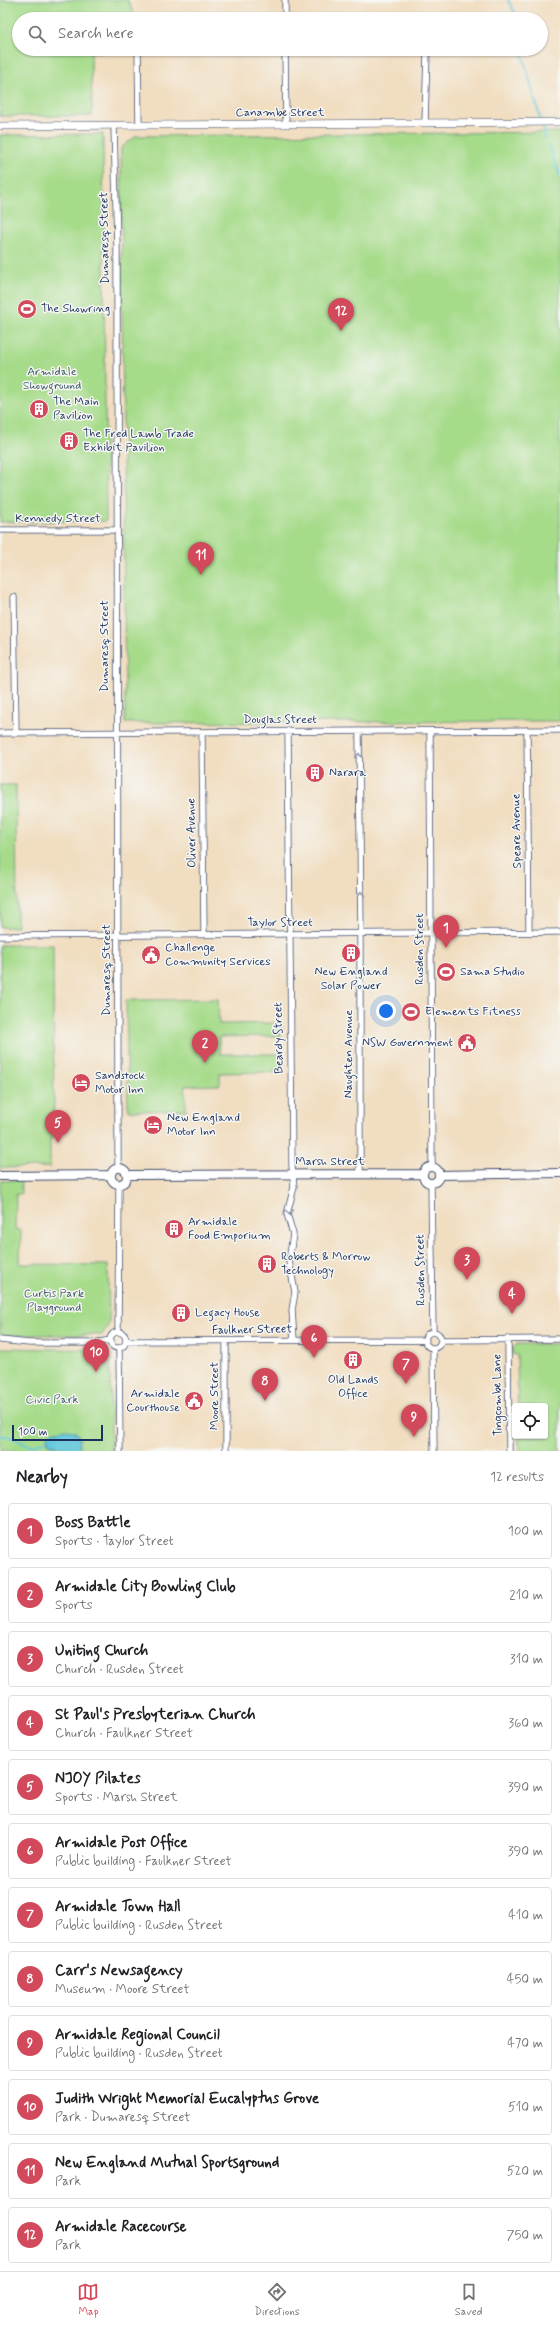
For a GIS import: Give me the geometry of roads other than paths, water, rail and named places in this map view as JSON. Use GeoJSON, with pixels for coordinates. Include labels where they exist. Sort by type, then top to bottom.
{"type":"FeatureCollection","features":[{"type":"Feature","properties":{"kind":"main road"},"geometry":{"type":"LineString","coordinates":[[118,1167],[123,1168],[127,1175],[125,1181],[119,1184],[112,1180],[110,1175],[114,1169],[118,1167]]}},
{"type":"Feature","properties":{"kind":"main road"},"geometry":{"type":"LineString","coordinates":[[432,1167],[437,1169],[439,1175],[437,1180],[431,1183],[424,1180],[422,1174],[425,1169],[432,1167]]}},
{"type":"Feature","properties":{"kind":"main road","name":"Marsh Street"},"geometry":{"type":"LineString","coordinates":[[127,1175],[203,1175],[231,1173],[238,1175],[422,1174]]}},
{"type":"Feature","properties":{"kind":"main road"},"geometry":{"type":"LineString","coordinates":[[439,1175],[560,1173]]}},
{"type":"Feature","properties":{"kind":"main road"},"geometry":{"type":"LineString","coordinates":[[0,1176],[110,1175]]}},
{"type":"Feature","properties":{"kind":"street"},"geometry":{"type":"LineString","coordinates":[[285,0],[285,12]]}},
{"type":"Feature","properties":{"kind":"street"},"geometry":{"type":"LineString","coordinates":[[138,56],[139,125]]}},
{"type":"Feature","properties":{"kind":"street"},"geometry":{"type":"LineString","coordinates":[[285,56],[286,124]]}},
{"type":"Feature","properties":{"kind":"street"},"geometry":{"type":"LineString","coordinates":[[425,123],[427,56]]}},
{"type":"Feature","properties":{"kind":"street","name":"Canambe Street"},"geometry":{"type":"LineString","coordinates":[[0,126],[560,122]]}},
{"type":"Feature","properties":{"kind":"street","name":"Dumaresq Street"},"geometry":{"type":"LineString","coordinates":[[114,125],[117,246],[116,733],[118,1167]]}},
{"type":"Feature","properties":{"kind":"street","name":"Kennedy Street"},"geometry":{"type":"LineString","coordinates":[[0,530],[116,530]]}},
{"type":"Feature","properties":{"kind":"street"},"geometry":{"type":"LineString","coordinates":[[14,597],[16,733]]}},
{"type":"Feature","properties":{"kind":"street","name":"Rusden Street"},"geometry":{"type":"LineString","coordinates":[[430,730],[432,1167]]}},
{"type":"Feature","properties":{"kind":"street","name":"Speare Avenue"},"geometry":{"type":"LineString","coordinates":[[527,730],[529,932]]}},
{"type":"Feature","properties":{"kind":"street","name":"Douglas Street"},"geometry":{"type":"LineString","coordinates":[[0,733],[560,730]]}},
{"type":"Feature","properties":{"kind":"street","name":"Beardy Street"},"geometry":{"type":"LineString","coordinates":[[288,731],[289,934],[294,1187],[288,1214],[293,1234],[289,1261],[295,1292],[292,1310],[294,1340]]}},
{"type":"Feature","properties":{"kind":"street","name":"Naughten Avenue"},"geometry":{"type":"LineString","coordinates":[[359,731],[361,933],[360,1174]]}},
{"type":"Feature","properties":{"kind":"street","name":"Oliver Avenue"},"geometry":{"type":"LineString","coordinates":[[202,732],[204,933]]}},
{"type":"Feature","properties":{"kind":"street","name":"Taylor Street"},"geometry":{"type":"LineString","coordinates":[[0,936],[118,936],[204,933],[289,934],[560,932]]}},
{"type":"Feature","properties":{"kind":"street","name":"Rusden Street"},"geometry":{"type":"LineString","coordinates":[[431,1183],[433,1332]]}},
{"type":"Feature","properties":{"kind":"street"},"geometry":{"type":"LineString","coordinates":[[118,1332],[119,1184]]}},
{"type":"Feature","properties":{"kind":"street"},"geometry":{"type":"LineString","coordinates":[[118,1332],[124,1334],[126,1341],[124,1346],[119,1348],[113,1346],[110,1340],[113,1334],[118,1332]]}},
{"type":"Feature","properties":{"kind":"street"},"geometry":{"type":"LineString","coordinates":[[433,1332],[438,1334],[441,1340],[440,1345],[433,1348],[428,1346],[426,1340],[427,1336],[433,1332]]}},
{"type":"Feature","properties":{"kind":"street","name":"Tingcombe Lane"},"geometry":{"type":"LineString","coordinates":[[508,1339],[509,1451]]}},
{"type":"Feature","properties":{"kind":"street"},"geometry":{"type":"LineString","coordinates":[[441,1340],[560,1339]]}},
{"type":"Feature","properties":{"kind":"street"},"geometry":{"type":"LineString","coordinates":[[0,1340],[29,1343],[93,1342],[110,1340]]}},
{"type":"Feature","properties":{"kind":"street","name":"Faulkner Street"},"geometry":{"type":"LineString","coordinates":[[126,1341],[426,1340]]}},
{"type":"Feature","properties":{"kind":"street","name":"Moore Street"},"geometry":{"type":"LineString","coordinates":[[226,1341],[226,1451]]}},
{"type":"Feature","properties":{"kind":"street"},"geometry":{"type":"LineString","coordinates":[[119,1348],[120,1451]]}},
{"type":"Feature","properties":{"kind":"street"},"geometry":{"type":"LineString","coordinates":[[433,1348],[434,1451]]}},
{"type":"Feature","properties":{"kind":"water"},"geometry":{"type":"Polygon","coordinates":[[[66,1429],[77,1433],[80,1438],[79,1447],[69,1451],[59,1446],[48,1444],[47,1436],[51,1432],[66,1429]]]}},
{"type":"Feature","properties":{"kind":"waterway"},"geometry":{"type":"LineString","coordinates":[[508,0],[514,12]]}},
{"type":"Feature","properties":{"kind":"waterway"},"geometry":{"type":"LineString","coordinates":[[523,56],[546,139]]}},
{"type":"Feature","properties":{"kind":"waterway"},"geometry":{"type":"LineString","coordinates":[[549,146],[560,177]]}},
{"type":"Feature","properties":{"kind":"waterway"},"geometry":{"type":"LineString","coordinates":[[0,1436],[12,1437],[27,1445],[35,1445],[46,1441]]}},
{"type":"Feature","properties":{"kind":"place","name":"The Showring"},"geometry":{"type":"Point","coordinates":[27,309]}},
{"type":"Feature","properties":{"kind":"place","name":"Armidale Racecourse"},"geometry":{"type":"Point","coordinates":[341,331]}},
{"type":"Feature","properties":{"kind":"place","name":"The Main Pavilion"},"geometry":{"type":"Point","coordinates":[39,409]}},
{"type":"Feature","properties":{"kind":"place","name":"The Fred Lamb Trade Exhibit Pavilion"},"geometry":{"type":"Point","coordinates":[69,441]}},
{"type":"Feature","properties":{"kind":"place","name":"New England Mutual Sportsground"},"geometry":{"type":"Point","coordinates":[201,575]}},
{"type":"Feature","properties":{"kind":"place","name":"Narara"},"geometry":{"type":"Point","coordinates":[315,773]}},
{"type":"Feature","properties":{"kind":"place","name":"Boss Battle"},"geometry":{"type":"Point","coordinates":[446,948]}},
{"type":"Feature","properties":{"kind":"place","name":"New England Solar Power"},"geometry":{"type":"Point","coordinates":[351,953]}},
{"type":"Feature","properties":{"kind":"place","name":"Challenge Community Services"},"geometry":{"type":"Point","coordinates":[151,955]}},
{"type":"Feature","properties":{"kind":"place","name":"Sama Studio"},"geometry":{"type":"Point","coordinates":[446,972]}},
{"type":"Feature","properties":{"kind":"place","name":"Elements Fitness"},"geometry":{"type":"Point","coordinates":[411,1012]}},
{"type":"Feature","properties":{"kind":"place","name":"NSW Government"},"geometry":{"type":"Point","coordinates":[467,1043]}},
{"type":"Feature","properties":{"kind":"place","name":"Armidale City Bowling Club"},"geometry":{"type":"Point","coordinates":[205,1063]}},
{"type":"Feature","properties":{"kind":"place","name":"Sandstock Motor Inn"},"geometry":{"type":"Point","coordinates":[81,1083]}},
{"type":"Feature","properties":{"kind":"place","name":"New England Motor Inn"},"geometry":{"type":"Point","coordinates":[153,1125]}},
{"type":"Feature","properties":{"kind":"place","name":"NJOY Pilates"},"geometry":{"type":"Point","coordinates":[58,1143]}},
{"type":"Feature","properties":{"kind":"place","name":"Armidale Food Emporium"},"geometry":{"type":"Point","coordinates":[174,1229]}},
{"type":"Feature","properties":{"kind":"place","name":"Roberts & Morrow Technology"},"geometry":{"type":"Point","coordinates":[267,1264]}},
{"type":"Feature","properties":{"kind":"place","name":"Uniting Church"},"geometry":{"type":"Point","coordinates":[467,1280]}},
{"type":"Feature","properties":{"kind":"place","name":"Legacy House"},"geometry":{"type":"Point","coordinates":[181,1313]}},
{"type":"Feature","properties":{"kind":"place","name":"St Paul's Presbyterian Church"},"geometry":{"type":"Point","coordinates":[512,1314]}},
{"type":"Feature","properties":{"kind":"place","name":"Armidale Post Office"},"geometry":{"type":"Point","coordinates":[314,1358]}},
{"type":"Feature","properties":{"kind":"place","name":"Old Lands Office"},"geometry":{"type":"Point","coordinates":[353,1360]}},
{"type":"Feature","properties":{"kind":"place","name":"Judith Wright Memorial Eucalyptus Grove"},"geometry":{"type":"Point","coordinates":[96,1372]}},
{"type":"Feature","properties":{"kind":"place","name":"Armidale Town Hall"},"geometry":{"type":"Point","coordinates":[406,1384]}},
{"type":"Feature","properties":{"kind":"place","name":"Armidale Courthouse"},"geometry":{"type":"Point","coordinates":[194,1401]}},
{"type":"Feature","properties":{"kind":"place","name":"Carr's Newsagency"},"geometry":{"type":"Point","coordinates":[265,1401]}},
{"type":"Feature","properties":{"kind":"place","name":"Armidale Regional Council"},"geometry":{"type":"Point","coordinates":[414,1437]}},
{"type":"Feature","properties":{"kind":"park label","name":"Armidale Showground"},"geometry":{"type":"Point","coordinates":[52,379]}},
{"type":"Feature","properties":{"kind":"park label","name":"Curtis Park Playground"},"geometry":{"type":"Point","coordinates":[54,1301]}},
{"type":"Feature","properties":{"kind":"park label","name":"Civic Park"},"geometry":{"type":"Point","coordinates":[52,1400]}}]}
